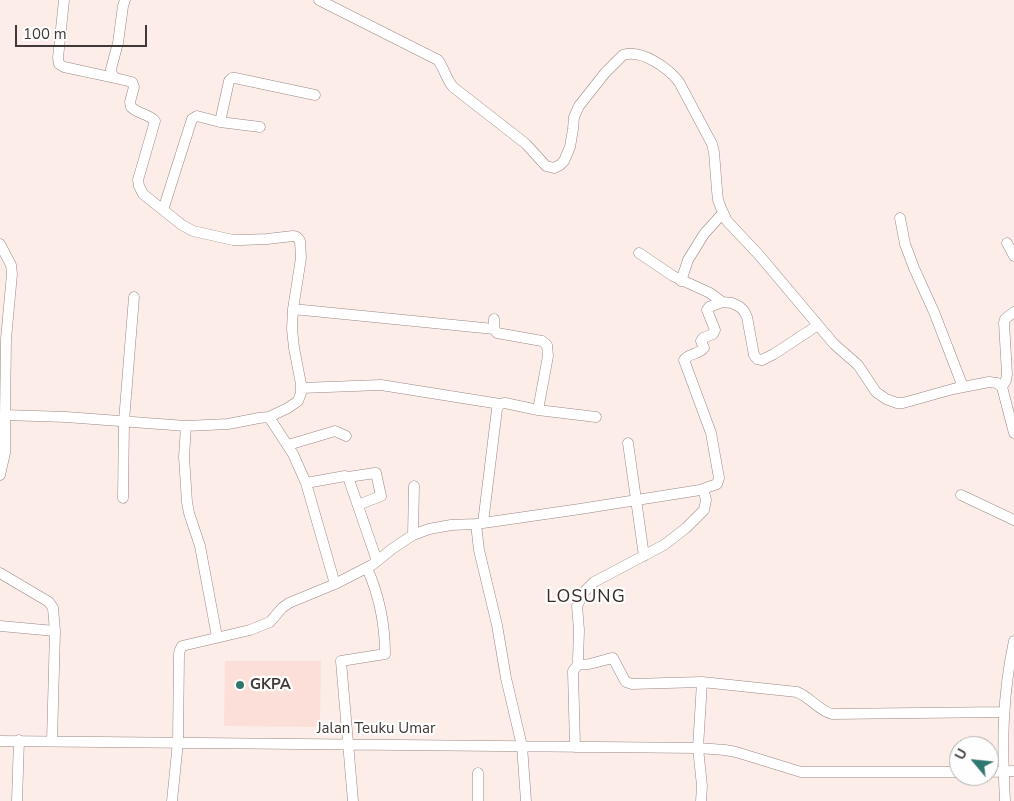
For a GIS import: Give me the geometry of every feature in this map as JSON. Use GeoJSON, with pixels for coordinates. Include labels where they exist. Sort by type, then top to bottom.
{"type":"FeatureCollection","features":[{"type":"Feature","properties":{"kind":"street"},"geometry":{"type":"LineString","coordinates":[[5,415],[66,417],[186,426],[228,424],[269,417],[288,408],[298,401],[300,396],[301,388],[292,329],[301,258],[300,241],[297,237],[293,236],[267,239],[228,239],[189,230],[144,194],[138,183],[155,122],[152,118],[134,111],[130,107],[133,83],[64,67],[59,64],[64,0]]}},
{"type":"Feature","properties":{"kind":"street"},"geometry":{"type":"LineString","coordinates":[[115,78],[111,69],[118,43],[125,0]]}},
{"type":"Feature","properties":{"kind":"street"},"geometry":{"type":"LineString","coordinates":[[319,0],[438,60],[448,81],[453,86],[526,144],[546,166],[551,168],[557,167],[564,160],[572,139],[575,114],[605,73],[623,55],[632,53],[648,58],[674,76],[679,82],[712,144],[716,190],[727,221],[759,255],[834,344],[858,366],[876,392],[886,399],[903,403],[963,387],[989,382],[997,383],[1002,387],[1014,433]]}},
{"type":"Feature","properties":{"kind":"street"},"geometry":{"type":"LineString","coordinates":[[220,122],[229,83],[232,78],[316,95]]}},
{"type":"Feature","properties":{"kind":"street"},"geometry":{"type":"LineString","coordinates":[[163,210],[191,120],[197,116],[220,122],[260,127]]}},
{"type":"Feature","properties":{"kind":"street"},"geometry":{"type":"LineString","coordinates":[[681,281],[688,260],[704,234],[723,214]]}},
{"type":"Feature","properties":{"kind":"street"},"geometry":{"type":"LineString","coordinates":[[900,218],[905,244],[963,387]]}},
{"type":"Feature","properties":{"kind":"street"},"geometry":{"type":"LineString","coordinates":[[1006,243],[1014,256]]}},
{"type":"Feature","properties":{"kind":"street"},"geometry":{"type":"LineString","coordinates":[[0,244],[11,265],[12,274],[3,339],[5,453],[0,476]]}},
{"type":"Feature","properties":{"kind":"street"},"geometry":{"type":"LineString","coordinates":[[639,253],[672,276],[710,293],[722,302]]}},
{"type":"Feature","properties":{"kind":"street"},"geometry":{"type":"LineString","coordinates":[[122,498],[124,422],[134,297]]}},
{"type":"Feature","properties":{"kind":"street"},"geometry":{"type":"LineString","coordinates":[[172,801],[178,742],[180,650],[182,646],[260,627],[273,619],[289,603],[368,568],[413,535],[429,529],[451,525],[480,524],[637,501],[700,490],[717,484],[719,478],[711,433],[684,360],[686,357],[701,351],[704,348],[701,341],[703,338],[713,334],[715,330],[709,314],[709,307],[722,302],[732,303],[744,311],[747,317],[754,355],[757,359],[762,360],[818,325]]}},
{"type":"Feature","properties":{"kind":"street"},"geometry":{"type":"LineString","coordinates":[[294,309],[494,324],[496,332],[499,334],[546,343],[548,356],[538,410]]}},
{"type":"Feature","properties":{"kind":"street"},"geometry":{"type":"LineString","coordinates":[[1002,387],[1007,374],[1004,323],[1005,319],[1014,312]]}},
{"type":"Feature","properties":{"kind":"street"},"geometry":{"type":"LineString","coordinates":[[301,388],[381,385],[500,404],[505,403],[538,410],[596,417]]}},
{"type":"Feature","properties":{"kind":"street"},"geometry":{"type":"LineString","coordinates":[[500,404],[497,409],[480,524],[479,550],[497,625],[506,678],[522,746],[526,801]]}},
{"type":"Feature","properties":{"kind":"street"},"geometry":{"type":"LineString","coordinates":[[269,417],[293,454],[306,484],[335,584]]}},
{"type":"Feature","properties":{"kind":"street"},"geometry":{"type":"LineString","coordinates":[[186,426],[184,457],[187,502],[200,546],[217,638]]}},
{"type":"Feature","properties":{"kind":"street"},"geometry":{"type":"LineString","coordinates":[[288,445],[335,431],[346,436]]}},
{"type":"Feature","properties":{"kind":"street"},"geometry":{"type":"LineString","coordinates":[[628,443],[644,556]]}},
{"type":"Feature","properties":{"kind":"street"},"geometry":{"type":"LineString","coordinates":[[306,484],[345,476],[376,473],[381,496],[358,505]]}},
{"type":"Feature","properties":{"kind":"street"},"geometry":{"type":"LineString","coordinates":[[348,477],[377,561]]}},
{"type":"Feature","properties":{"kind":"street"},"geometry":{"type":"LineString","coordinates":[[413,535],[414,486]]}},
{"type":"Feature","properties":{"kind":"street"},"geometry":{"type":"LineString","coordinates":[[575,746],[573,671],[579,663],[577,650],[579,622],[576,606],[584,592],[594,582],[677,536],[704,510],[706,500],[704,492],[700,490]]}},
{"type":"Feature","properties":{"kind":"street"},"geometry":{"type":"LineString","coordinates":[[961,495],[1014,520]]}},
{"type":"Feature","properties":{"kind":"street"},"geometry":{"type":"LineString","coordinates":[[354,801],[341,661],[385,654],[380,604],[368,568]]}},
{"type":"Feature","properties":{"kind":"street"},"geometry":{"type":"LineString","coordinates":[[0,572],[51,604],[53,608],[55,631],[52,741]]}},
{"type":"Feature","properties":{"kind":"street"},"geometry":{"type":"LineString","coordinates":[[0,626],[55,631]]}},
{"type":"Feature","properties":{"kind":"street"},"geometry":{"type":"LineString","coordinates":[[1005,801],[1009,772],[1004,712],[1009,701],[1009,664],[1014,641]]}},
{"type":"Feature","properties":{"kind":"street"},"geometry":{"type":"LineString","coordinates":[[579,663],[583,665],[613,658],[626,682],[632,684],[702,682],[797,692],[804,695],[825,712],[832,714],[1004,712]]}},
{"type":"Feature","properties":{"kind":"street"},"geometry":{"type":"LineString","coordinates":[[702,682],[698,748],[702,801]]}},
{"type":"Feature","properties":{"kind":"street","name":"Jalan Teuku Umar"},"geometry":{"type":"LineString","coordinates":[[0,740],[698,748],[736,752],[800,772],[949,772]]}},
{"type":"Feature","properties":{"kind":"street"},"geometry":{"type":"LineString","coordinates":[[17,801],[19,740]]}},
{"type":"Feature","properties":{"kind":"street"},"geometry":{"type":"LineString","coordinates":[[478,773],[478,801]]}},
{"type":"Feature","properties":{"kind":"shaded area","name":"GKPA"},"geometry":{"type":"Polygon","coordinates":[[[225,661],[321,661],[320,727],[224,726],[225,661]]]}},
{"type":"Feature","properties":{"kind":"place","name":"GKPA"},"geometry":{"type":"Point","coordinates":[240,685]}},
{"type":"Feature","properties":{"kind":"district","name":"LOSUNG"},"geometry":{"type":"Point","coordinates":[586,598]}}]}
